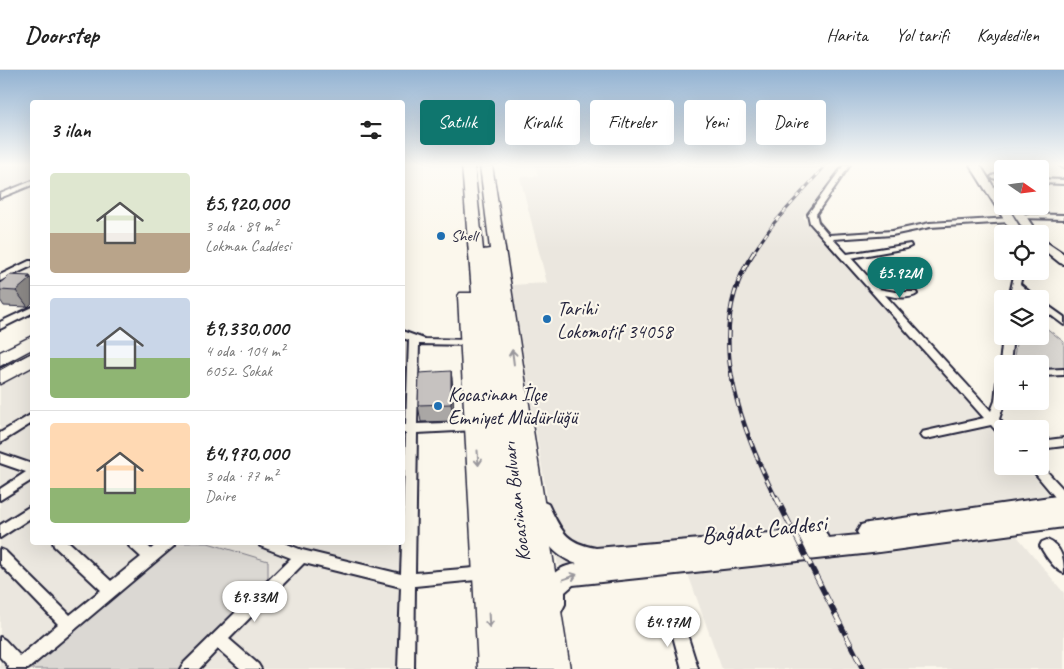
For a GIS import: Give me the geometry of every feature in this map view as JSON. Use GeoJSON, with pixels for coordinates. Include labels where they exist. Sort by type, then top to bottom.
{"type":"FeatureCollection","features":[{"type":"Feature","properties":{"kind":"highway"},"geometry":{"type":"LineString","coordinates":[[458,193],[492,669]]}},
{"type":"Feature","properties":{"kind":"highway"},"geometry":{"type":"LineString","coordinates":[[473,193],[477,216]]}},
{"type":"Feature","properties":{"kind":"highway"},"geometry":{"type":"LineString","coordinates":[[476,193],[477,216]]}},
{"type":"Feature","properties":{"kind":"highway"},"geometry":{"type":"LineString","coordinates":[[490,193],[557,669]]}},
{"type":"Feature","properties":{"kind":"highway","name":"Kocasinan Bulvarı"},"geometry":{"type":"LineString","coordinates":[[477,216],[515,669]]}},
{"type":"Feature","properties":{"kind":"highway"},"geometry":{"type":"LineString","coordinates":[[465,288],[480,250],[502,273]]}},
{"type":"Feature","properties":{"kind":"highway","name":"Kocasinan Bulvarı"},"geometry":{"type":"LineString","coordinates":[[480,250],[535,669]]}},
{"type":"Feature","properties":{"kind":"highway"},"geometry":{"type":"LineString","coordinates":[[0,360],[30,343]]}},
{"type":"Feature","properties":{"kind":"highway"},"geometry":{"type":"LineString","coordinates":[[0,378],[30,360]]}},
{"type":"Feature","properties":{"kind":"main road","name":"Bağdat Caddesi"},"geometry":{"type":"LineString","coordinates":[[530,482],[550,534],[555,540],[578,554],[596,558],[843,536],[1064,504]]}},
{"type":"Feature","properties":{"kind":"main road","name":"Bağdat Caddesi"},"geometry":{"type":"LineString","coordinates":[[557,669],[552,593],[561,581],[572,575],[872,543],[1064,518]]}},
{"type":"Feature","properties":{"kind":"street"},"geometry":{"type":"LineString","coordinates":[[827,193],[812,214],[814,223],[993,420]]}},
{"type":"Feature","properties":{"kind":"street"},"geometry":{"type":"LineString","coordinates":[[996,193],[1014,218],[1022,225]]}},
{"type":"Feature","properties":{"kind":"street"},"geometry":{"type":"LineString","coordinates":[[1014,215],[1017,225]]}},
{"type":"Feature","properties":{"kind":"street"},"geometry":{"type":"LineString","coordinates":[[827,237],[892,233],[930,225],[1014,218],[1064,217]]}},
{"type":"Feature","properties":{"kind":"street"},"geometry":{"type":"LineString","coordinates":[[845,257],[907,246]]}},
{"type":"Feature","properties":{"kind":"street"},"geometry":{"type":"LineString","coordinates":[[1049,249],[1064,262]]}},
{"type":"Feature","properties":{"kind":"street"},"geometry":{"type":"LineString","coordinates":[[1049,256],[1064,262]]}},
{"type":"Feature","properties":{"kind":"street"},"geometry":{"type":"LineString","coordinates":[[0,277],[30,264]]}},
{"type":"Feature","properties":{"kind":"street"},"geometry":{"type":"LineString","coordinates":[[1014,290],[1016,280]]}},
{"type":"Feature","properties":{"kind":"street"},"geometry":{"type":"LineString","coordinates":[[1015,284],[1023,290]]}},
{"type":"Feature","properties":{"kind":"street"},"geometry":{"type":"LineString","coordinates":[[877,291],[900,295],[913,294]]}},
{"type":"Feature","properties":{"kind":"street"},"geometry":{"type":"LineString","coordinates":[[0,326],[30,311]]}},
{"type":"Feature","properties":{"kind":"street"},"geometry":{"type":"LineString","coordinates":[[1049,311],[1064,322]]}},
{"type":"Feature","properties":{"kind":"street"},"geometry":{"type":"LineString","coordinates":[[406,669],[410,580],[407,492],[408,336],[423,342],[470,342]]}},
{"type":"Feature","properties":{"kind":"street"},"geometry":{"type":"LineString","coordinates":[[1049,373],[1064,372]]}},
{"type":"Feature","properties":{"kind":"street"},"geometry":{"type":"LineString","coordinates":[[993,420],[997,410]]}},
{"type":"Feature","properties":{"kind":"street"},"geometry":{"type":"LineString","coordinates":[[0,440],[30,419]]}},
{"type":"Feature","properties":{"kind":"street"},"geometry":{"type":"LineString","coordinates":[[926,435],[993,420]]}},
{"type":"Feature","properties":{"kind":"street"},"geometry":{"type":"LineString","coordinates":[[408,430],[476,426]]}},
{"type":"Feature","properties":{"kind":"street"},"geometry":{"type":"LineString","coordinates":[[1049,444],[1064,442]]}},
{"type":"Feature","properties":{"kind":"street"},"geometry":{"type":"LineString","coordinates":[[3,463],[30,469]]}},
{"type":"Feature","properties":{"kind":"street"},"geometry":{"type":"LineString","coordinates":[[0,495],[30,475]]}},
{"type":"Feature","properties":{"kind":"street"},"geometry":{"type":"LineString","coordinates":[[1043,475],[1064,499]]}},
{"type":"Feature","properties":{"kind":"street"},"geometry":{"type":"LineString","coordinates":[[0,532],[30,514]]}},
{"type":"Feature","properties":{"kind":"street"},"geometry":{"type":"LineString","coordinates":[[62,545],[111,590]]}},
{"type":"Feature","properties":{"kind":"street"},"geometry":{"type":"LineString","coordinates":[[137,545],[151,557]]}},
{"type":"Feature","properties":{"kind":"street"},"geometry":{"type":"LineString","coordinates":[[0,645],[18,668],[165,545]]}},
{"type":"Feature","properties":{"kind":"street"},"geometry":{"type":"LineString","coordinates":[[273,545],[302,556],[399,581],[486,573]]}},
{"type":"Feature","properties":{"kind":"street"},"geometry":{"type":"LineString","coordinates":[[1046,546],[1064,567]]}},
{"type":"Feature","properties":{"kind":"street"},"geometry":{"type":"LineString","coordinates":[[0,555],[69,625]]}},
{"type":"Feature","properties":{"kind":"street"},"geometry":{"type":"LineString","coordinates":[[188,669],[302,556]]}},
{"type":"Feature","properties":{"kind":"street"},"geometry":{"type":"LineString","coordinates":[[675,618],[690,669]]}},
{"type":"Feature","properties":{"kind":"street"},"geometry":{"type":"LineString","coordinates":[[218,639],[253,669]]}},
{"type":"Feature","properties":{"kind":"shaded area"},"geometry":{"type":"Polygon","coordinates":[[[524,193],[822,193],[803,217],[994,432],[994,475],[1033,475],[1052,497],[1003,519],[1064,593],[1064,669],[722,669],[682,557],[558,565],[512,285],[547,283],[524,193]]]}},
{"type":"Feature","properties":{"kind":"shaded area"},"geometry":{"type":"Polygon","coordinates":[[[1049,330],[1064,342],[1064,370],[1049,371],[1049,355],[1014,355],[1016,345],[1049,345],[1049,330]]]}},
{"type":"Feature","properties":{"kind":"shaded area"},"geometry":{"type":"Polygon","coordinates":[[[405,335],[415,339],[407,669],[0,669],[0,367],[30,350],[30,545],[405,545],[405,335]]]}},
{"type":"Feature","properties":{"kind":"shaded area"},"geometry":{"type":"Polygon","coordinates":[[[175,545],[215,545],[268,561],[268,590],[188,669],[28,669],[175,545]]]}},
{"type":"Feature","properties":{"kind":"building"},"geometry":{"type":"Polygon","coordinates":[[[10,275],[30,276],[27,278],[30,279],[16,291],[0,290],[0,283],[10,275]]]}},
{"type":"Feature","properties":{"kind":"building"},"geometry":{"type":"Polygon","coordinates":[[[451,371],[451,404],[418,405],[419,373],[451,371]]]}},
{"type":"Feature","properties":{"kind":"tram line"},"geometry":{"type":"LineString","coordinates":[[0,370],[30,353]]}},
{"type":"Feature","properties":{"kind":"railway"},"geometry":{"type":"LineString","coordinates":[[753,253],[774,223],[801,193]]}},
{"type":"Feature","properties":{"kind":"railway"},"geometry":{"type":"LineString","coordinates":[[754,252],[738,282],[730,313],[728,344],[739,408],[762,470],[776,499]]}},
{"type":"Feature","properties":{"kind":"railway"},"geometry":{"type":"LineString","coordinates":[[776,497],[863,669]]}},
{"type":"Feature","properties":{"kind":"place","name":"Shell"},"geometry":{"type":"Point","coordinates":[441,236]}},
{"type":"Feature","properties":{"kind":"place","name":"Tarihi Lokomotif 34058"},"geometry":{"type":"Point","coordinates":[547,319]}},
{"type":"Feature","properties":{"kind":"place","name":"Kocasinan İlçe Emniyet Müdürlüğü"},"geometry":{"type":"Point","coordinates":[438,406]}}]}
